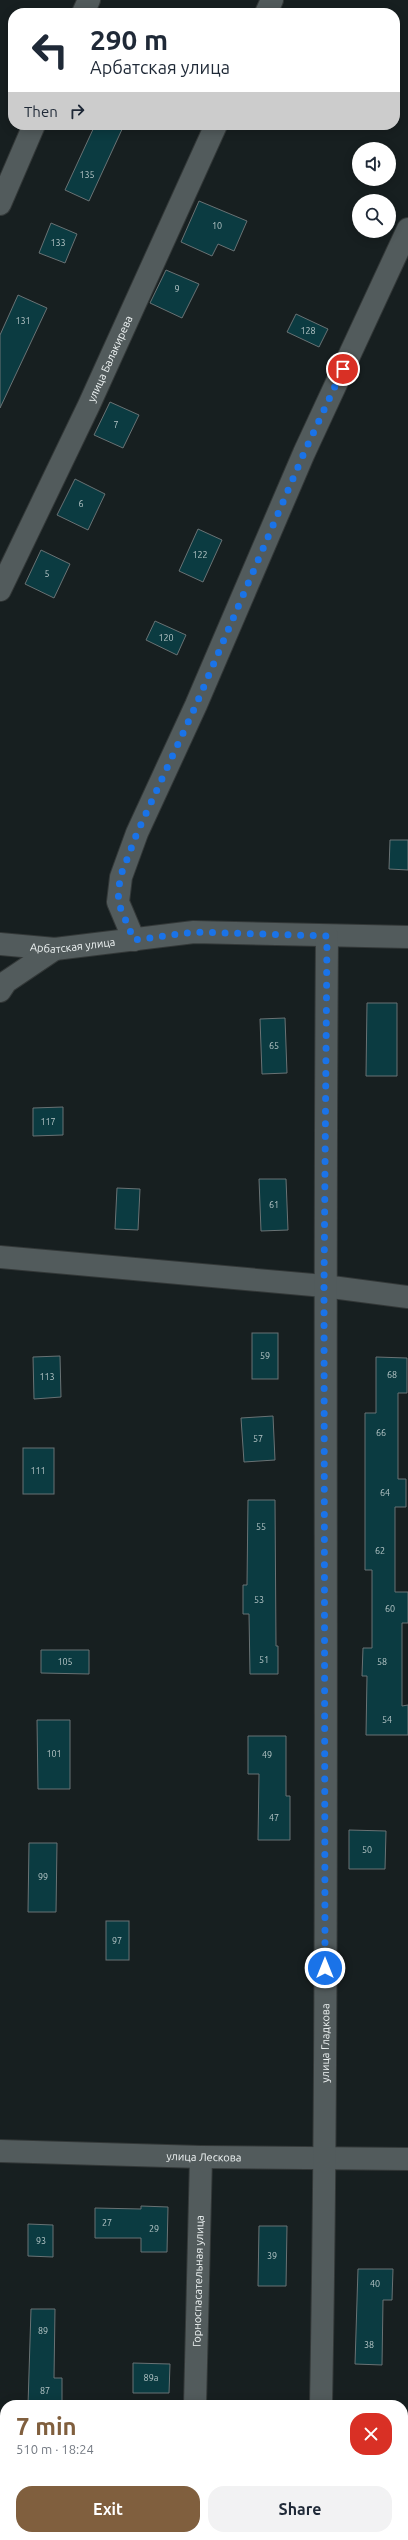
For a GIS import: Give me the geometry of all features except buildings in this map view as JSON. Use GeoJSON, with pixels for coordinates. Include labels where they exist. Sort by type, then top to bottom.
{"type":"FeatureCollection","features":[{"type":"Feature","properties":{"kind":"street"},"geometry":{"type":"LineString","coordinates":[[2,194],[32,130]]}},
{"type":"Feature","properties":{"kind":"street","name":"улица Балакирева"},"geometry":{"type":"LineString","coordinates":[[0,590],[89,405],[214,130]]}},
{"type":"Feature","properties":{"kind":"street"},"geometry":{"type":"LineString","coordinates":[[134,940],[118,902],[120,877],[137,833],[196,705],[304,453],[408,229]]}},
{"type":"Feature","properties":{"kind":"street","name":"Арбатская улица"},"geometry":{"type":"LineString","coordinates":[[0,944],[55,949],[194,932],[408,937]]}},
{"type":"Feature","properties":{"kind":"street","name":"улица Гладкова"},"geometry":{"type":"LineString","coordinates":[[321,2400],[325,2158],[324,1286],[327,936]]}},
{"type":"Feature","properties":{"kind":"street"},"geometry":{"type":"LineString","coordinates":[[0,991],[6,982],[55,949]]}},
{"type":"Feature","properties":{"kind":"street"},"geometry":{"type":"LineString","coordinates":[[0,1257],[324,1286],[408,1297]]}},
{"type":"Feature","properties":{"kind":"street","name":"улица Лескова"},"geometry":{"type":"LineString","coordinates":[[0,2151],[200,2157],[408,2159]]}},
{"type":"Feature","properties":{"kind":"street","name":"Горноспасательная улица"},"geometry":{"type":"LineString","coordinates":[[195,2400],[200,2157]]}},
{"type":"Feature","properties":{"kind":"route"},"geometry":{"type":"LineString","coordinates":[[325,1968],[324,1286],[327,936],[194,932],[134,940],[118,902],[120,877],[137,833],[196,705],[304,453],[343,369]]}}]}
